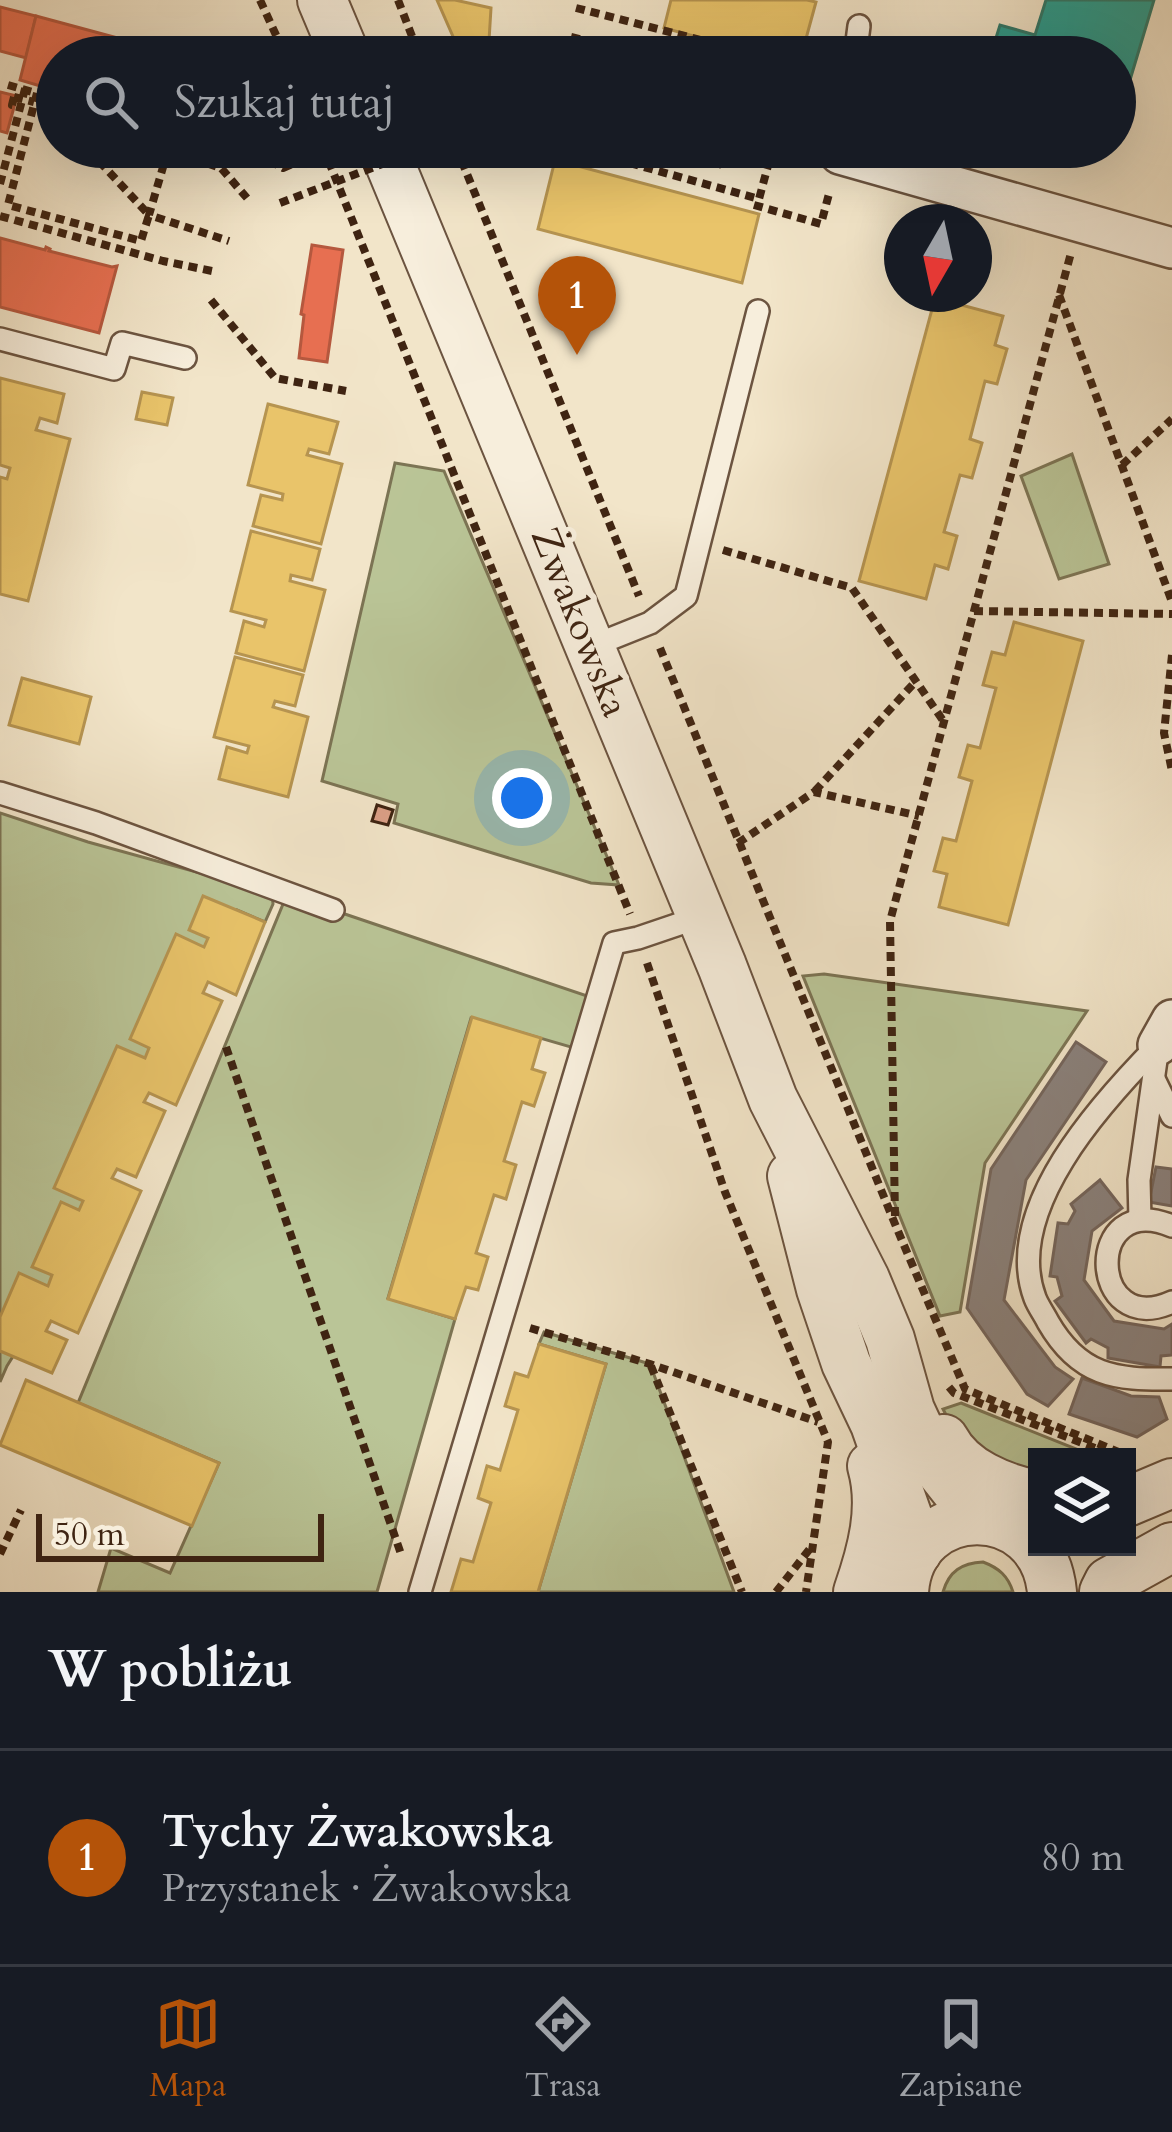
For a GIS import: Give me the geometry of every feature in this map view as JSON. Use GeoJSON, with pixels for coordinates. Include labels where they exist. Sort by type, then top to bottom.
{"type":"FeatureCollection","features":[{"type":"Feature","properties":{"kind":"street"},"geometry":{"type":"LineString","coordinates":[[322,0],[337,36]]}},
{"type":"Feature","properties":{"kind":"street","name":"Żwakowska"},"geometry":{"type":"LineString","coordinates":[[392,168],[773,1099],[865,1279],[890,1340],[910,1410],[935,1464],[965,1502],[1023,1522],[1049,1570],[1053,1590]]}},
{"type":"Feature","properties":{"kind":"street"},"geometry":{"type":"LineString","coordinates":[[900,168],[1172,248]]}},
{"type":"Feature","properties":{"kind":"street","name":"Żwakowska"},"geometry":{"type":"LineString","coordinates":[[773,1099],[806,1236],[846,1363],[875,1424],[911,1526],[911,1572]]}},
{"type":"Feature","properties":{"kind":"street"},"geometry":{"type":"LineString","coordinates":[[846,1363],[875,1478],[876,1530],[858,1592]]}},
{"type":"Feature","properties":{"kind":"street"},"geometry":{"type":"LineString","coordinates":[[911,1572],[931,1537],[948,1525],[969,1520],[1023,1522]]}},
{"type":"Feature","properties":{"kind":"street"},"geometry":{"type":"LineString","coordinates":[[1136,1539],[1172,1521]]}},
{"type":"Feature","properties":{"kind":"street"},"geometry":{"type":"LineString","coordinates":[[1104,1592],[1109,1582],[1172,1547]]}},
{"type":"Feature","properties":{"kind":"street"},"geometry":{"type":"LineString","coordinates":[[1053,1590],[1104,1556]]}},
{"type":"Feature","properties":{"kind":"lane"},"geometry":{"type":"LineString","coordinates":[[858,36],[859,26]]}},
{"type":"Feature","properties":{"kind":"lane"},"geometry":{"type":"LineString","coordinates":[[590,647],[650,623],[686,596],[758,311]]}},
{"type":"Feature","properties":{"kind":"lane"},"geometry":{"type":"LineString","coordinates":[[0,339],[114,369],[122,343],[184,358]]}},
{"type":"Feature","properties":{"kind":"lane"},"geometry":{"type":"LineString","coordinates":[[0,794],[96,823],[333,910]]}},
{"type":"Feature","properties":{"kind":"lane"},"geometry":{"type":"LineString","coordinates":[[420,1592],[614,943],[700,917]]}},
{"type":"Feature","properties":{"kind":"lane"},"geometry":{"type":"LineString","coordinates":[[1161,1048],[1172,1116]]}},
{"type":"Feature","properties":{"kind":"lane"},"geometry":{"type":"LineString","coordinates":[[1140,1220],[1138,1180],[1161,1048]]}},
{"type":"Feature","properties":{"kind":"lane"},"geometry":{"type":"LineString","coordinates":[[1161,1048],[1111,1094],[1060,1162],[1029,1245],[1034,1296],[1060,1342],[1087,1367],[1127,1380],[1172,1379]]}},
{"type":"Feature","properties":{"kind":"lane"},"geometry":{"type":"LineString","coordinates":[[1172,1226],[1155,1220],[1126,1226],[1115,1235],[1105,1261],[1112,1288],[1134,1306],[1148,1309],[1172,1302]]}},
{"type":"Feature","properties":{"kind":"path"},"geometry":{"type":"LineString","coordinates":[[260,0],[276,36]]}},
{"type":"Feature","properties":{"kind":"path"},"geometry":{"type":"LineString","coordinates":[[398,0],[412,36]]}},
{"type":"Feature","properties":{"kind":"path"},"geometry":{"type":"LineString","coordinates":[[576,8],[685,36]]}},
{"type":"Feature","properties":{"kind":"path"},"geometry":{"type":"LineString","coordinates":[[8,85],[36,104]]}},
{"type":"Feature","properties":{"kind":"path"},"geometry":{"type":"LineString","coordinates":[[36,89],[26,85],[30,101],[8,205],[141,241],[163,168]]}},
{"type":"Feature","properties":{"kind":"path"},"geometry":{"type":"LineString","coordinates":[[30,101],[36,100]]}},
{"type":"Feature","properties":{"kind":"path"},"geometry":{"type":"LineString","coordinates":[[0,184],[30,101]]}},
{"type":"Feature","properties":{"kind":"path"},"geometry":{"type":"LineString","coordinates":[[105,168],[149,215],[229,241]]}},
{"type":"Feature","properties":{"kind":"path"},"geometry":{"type":"LineString","coordinates":[[220,168],[248,198]]}},
{"type":"Feature","properties":{"kind":"path"},"geometry":{"type":"LineString","coordinates":[[332,168],[623,893],[725,1192],[828,1442],[806,1592]]}},
{"type":"Feature","properties":{"kind":"path"},"geometry":{"type":"LineString","coordinates":[[280,203],[372,168]]}},
{"type":"Feature","properties":{"kind":"path"},"geometry":{"type":"LineString","coordinates":[[465,168],[965,1389],[1146,1479]]}},
{"type":"Feature","properties":{"kind":"path"},"geometry":{"type":"LineString","coordinates":[[649,168],[759,199],[767,168]]}},
{"type":"Feature","properties":{"kind":"path"},"geometry":{"type":"LineString","coordinates":[[754,206],[820,224]]}},
{"type":"Feature","properties":{"kind":"path"},"geometry":{"type":"LineString","coordinates":[[0,216],[218,272]]}},
{"type":"Feature","properties":{"kind":"path"},"geometry":{"type":"LineString","coordinates":[[895,1224],[890,921],[1081,222]]}},
{"type":"Feature","properties":{"kind":"path"},"geometry":{"type":"LineString","coordinates":[[1059,294],[1172,602]]}},
{"type":"Feature","properties":{"kind":"path"},"geometry":{"type":"LineString","coordinates":[[211,301],[275,378],[346,391]]}},
{"type":"Feature","properties":{"kind":"path"},"geometry":{"type":"LineString","coordinates":[[1123,465],[1172,419]]}},
{"type":"Feature","properties":{"kind":"path"},"geometry":{"type":"LineString","coordinates":[[700,543],[852,588],[944,723]]}},
{"type":"Feature","properties":{"kind":"path"},"geometry":{"type":"LineString","coordinates":[[974,611],[1172,614]]}},
{"type":"Feature","properties":{"kind":"path"},"geometry":{"type":"LineString","coordinates":[[1172,655],[1164,734],[1172,771]]}},
{"type":"Feature","properties":{"kind":"path"},"geometry":{"type":"LineString","coordinates":[[738,843],[814,792],[916,681]]}},
{"type":"Feature","properties":{"kind":"path"},"geometry":{"type":"LineString","coordinates":[[814,792],[919,816]]}},
{"type":"Feature","properties":{"kind":"path"},"geometry":{"type":"LineString","coordinates":[[226,1047],[406,1570]]}},
{"type":"Feature","properties":{"kind":"path"},"geometry":{"type":"LineString","coordinates":[[530,1328],[820,1422]]}},
{"type":"Feature","properties":{"kind":"path"},"geometry":{"type":"LineString","coordinates":[[650,1364],[742,1592]]}},
{"type":"Feature","properties":{"kind":"path"},"geometry":{"type":"LineString","coordinates":[[946,1384],[954,1393],[1095,1448]]}},
{"type":"Feature","properties":{"kind":"path"},"geometry":{"type":"LineString","coordinates":[[0,1554],[21,1510]]}},
{"type":"Feature","properties":{"kind":"path"},"geometry":{"type":"LineString","coordinates":[[776,1592],[813,1544]]}},
{"type":"Feature","properties":{"kind":"green space"},"geometry":{"type":"Polygon","coordinates":[[[1072,454],[1109,564],[1059,579],[1021,476],[1072,454]]]}},
{"type":"Feature","properties":{"kind":"green space"},"geometry":{"type":"Polygon","coordinates":[[[395,463],[444,471],[619,885],[591,883],[394,823],[398,804],[322,781],[395,463]]]}},
{"type":"Feature","properties":{"kind":"green space"},"geometry":{"type":"Polygon","coordinates":[[[0,813],[272,893],[273,904],[265,922],[237,910],[164,1051],[57,1286],[0,1382],[0,813]]]}},
{"type":"Feature","properties":{"kind":"green space"},"geometry":{"type":"Polygon","coordinates":[[[288,892],[596,999],[581,1050],[471,1018],[388,1298],[455,1319],[377,1592],[98,1592],[111,1548],[170,1573],[219,1463],[78,1403],[288,892]]]}},
{"type":"Feature","properties":{"kind":"green space"},"geometry":{"type":"Polygon","coordinates":[[[824,974],[1087,1011],[985,1163],[960,1312],[940,1316],[803,976],[824,974]]]}},
{"type":"Feature","properties":{"kind":"green space"},"geometry":{"type":"Polygon","coordinates":[[[544,1332],[650,1364],[734,1592],[538,1592],[606,1364],[539,1344],[544,1332]]]}},
{"type":"Feature","properties":{"kind":"green space"},"geometry":{"type":"Polygon","coordinates":[[[961,1403],[1074,1448],[1028,1448],[1028,1479],[957,1436],[943,1409],[961,1403]]]}},
{"type":"Feature","properties":{"kind":"green space"},"geometry":{"type":"Polygon","coordinates":[[[983,1562],[1002,1573],[1013,1592],[943,1592],[957,1570],[983,1562]]]}},
{"type":"Feature","properties":{"kind":"building: Mieszkania"},"geometry":{"type":"Polygon","coordinates":[[[437,0],[491,8],[489,36],[453,36],[437,0]]]}},
{"type":"Feature","properties":{"kind":"building: Mieszkania"},"geometry":{"type":"Polygon","coordinates":[[[671,0],[816,2],[807,36],[694,36],[664,28],[671,0]]]}},
{"type":"Feature","properties":{"kind":"building: Mieszkania"},"geometry":{"type":"Polygon","coordinates":[[[553,168],[585,168],[759,214],[742,283],[538,229],[553,168]]]}},
{"type":"Feature","properties":{"kind":"building: Mieszkania"},"geometry":{"type":"Polygon","coordinates":[[[931,312],[1003,316],[995,345],[1007,349],[997,384],[985,381],[970,439],[982,443],[972,478],[960,475],[944,532],[957,536],[948,569],[935,565],[926,599],[859,581],[931,312]]]}},
{"type":"Feature","properties":{"kind":"building: Mieszkania"},"geometry":{"type":"Polygon","coordinates":[[[0,378],[64,394],[57,423],[40,418],[36,430],[70,439],[28,601],[0,594],[0,477],[7,479],[10,468],[0,465],[0,378]]]}},
{"type":"Feature","properties":{"kind":"building: Mieszkania"},"geometry":{"type":"Polygon","coordinates":[[[142,392],[173,398],[167,425],[136,419],[142,392]]]}},
{"type":"Feature","properties":{"kind":"building: Mieszkania"},"geometry":{"type":"Polygon","coordinates":[[[268,404],[338,422],[329,454],[309,449],[307,455],[342,464],[321,544],[253,526],[261,495],[282,500],[283,494],[248,485],[268,404]]]}},
{"type":"Feature","properties":{"kind":"building: Mieszkania"},"geometry":{"type":"Polygon","coordinates":[[[251,531],[320,549],[312,580],[291,575],[290,581],[325,590],[304,671],[236,653],[244,621],[264,627],[266,620],[231,611],[251,531]]]}},
{"type":"Feature","properties":{"kind":"building: Mieszkania"},"geometry":{"type":"Polygon","coordinates":[[[1014,622],[1083,641],[1008,925],[939,907],[947,874],[934,871],[943,838],[956,841],[972,781],[959,777],[968,745],[980,748],[996,688],[983,685],[992,652],[1005,655],[1014,622]]]}},
{"type":"Feature","properties":{"kind":"building: Mieszkania"},"geometry":{"type":"Polygon","coordinates":[[[235,657],[303,675],[295,706],[275,701],[273,707],[308,717],[288,797],[219,779],[227,747],[247,753],[249,746],[214,737],[235,657]]]}},
{"type":"Feature","properties":{"kind":"building: Mieszkania"},"geometry":{"type":"Polygon","coordinates":[[[22,678],[91,697],[79,744],[9,725],[22,678]]]}},
{"type":"Feature","properties":{"kind":"building: Mieszkania"},"geometry":{"type":"Polygon","coordinates":[[[203,896],[265,922],[236,995],[208,982],[203,993],[222,1001],[176,1105],[149,1093],[144,1102],[165,1111],[136,1177],[117,1169],[112,1178],[141,1191],[78,1333],[51,1321],[46,1331],[67,1340],[52,1373],[0,1351],[0,1317],[19,1273],[48,1286],[52,1275],[32,1267],[61,1202],[79,1210],[83,1201],[54,1188],[117,1046],[145,1058],[149,1048],[130,1039],[176,934],[204,947],[208,938],[189,930],[203,896]]]}},
{"type":"Feature","properties":{"kind":"building: Mieszkania"},"geometry":{"type":"Polygon","coordinates":[[[472,1017],[541,1038],[532,1069],[545,1073],[534,1106],[522,1102],[504,1161],[516,1165],[506,1199],[494,1195],[476,1253],[488,1257],[478,1290],[466,1287],[455,1319],[388,1299],[472,1017]]]}},
{"type":"Feature","properties":{"kind":"building: Mieszkania"},"geometry":{"type":"Polygon","coordinates":[[[539,1344],[606,1364],[538,1592],[451,1592],[461,1559],[473,1562],[491,1503],[478,1498],[487,1466],[500,1470],[518,1410],[505,1406],[515,1373],[528,1377],[539,1344]]]}},
{"type":"Feature","properties":{"kind":"building: Mieszkania"},"geometry":{"type":"Polygon","coordinates":[[[26,1380],[219,1463],[192,1526],[0,1445],[26,1380]]]}},
{"type":"Feature","properties":{"kind":"building: Handel"},"geometry":{"type":"Polygon","coordinates":[[[0,7],[36,16],[26,58],[0,51],[0,7]]]}},
{"type":"Feature","properties":{"kind":"building: Handel"},"geometry":{"type":"Polygon","coordinates":[[[36,16],[110,36],[36,36],[36,85],[20,80],[36,16]]]}},
{"type":"Feature","properties":{"kind":"building: Handel"},"geometry":{"type":"Polygon","coordinates":[[[0,92],[17,96],[7,133],[0,131],[0,92]]]}},
{"type":"Feature","properties":{"kind":"building: Handel"},"geometry":{"type":"Polygon","coordinates":[[[0,238],[117,266],[99,333],[0,307],[0,238]]]}},
{"type":"Feature","properties":{"kind":"building: Handel"},"geometry":{"type":"Polygon","coordinates":[[[312,245],[343,250],[327,362],[299,358],[312,245]]]}},
{"type":"Feature","properties":{"kind":"building: Szkoły"},"geometry":{"type":"Polygon","coordinates":[[[1046,0],[1154,0],[1136,60],[1136,36],[997,36],[1000,25],[1035,35],[1046,0]]]}},
{"type":"Feature","properties":{"kind":"building: Przemysł"},"geometry":{"type":"Polygon","coordinates":[[[1076,1042],[1106,1062],[1026,1180],[1004,1300],[1055,1367],[1073,1379],[1048,1406],[1027,1394],[967,1308],[991,1169],[1076,1042]]]}},
{"type":"Feature","properties":{"kind":"building: Przemysł"},"geometry":{"type":"Polygon","coordinates":[[[1156,1167],[1172,1169],[1172,1206],[1149,1202],[1156,1167]]]}},
{"type":"Feature","properties":{"kind":"building: Przemysł"},"geometry":{"type":"Polygon","coordinates":[[[1100,1180],[1122,1208],[1092,1231],[1084,1280],[1114,1321],[1164,1329],[1172,1324],[1172,1355],[1161,1356],[1160,1367],[1108,1358],[1108,1348],[1091,1339],[1086,1343],[1055,1301],[1062,1296],[1057,1277],[1050,1276],[1058,1223],[1068,1224],[1075,1211],[1071,1204],[1100,1180]]]}},
{"type":"Feature","properties":{"kind":"building: Przemysł"},"geometry":{"type":"Polygon","coordinates":[[[1082,1378],[1131,1396],[1159,1397],[1167,1419],[1137,1437],[1069,1414],[1082,1378]]]}},
{"type":"Feature","properties":{"kind":"building: Inne"},"geometry":{"type":"Polygon","coordinates":[[[377,805],[393,810],[388,825],[372,821],[377,805]]]}},
{"type":"Feature","properties":{"kind":"place","name":"Tychy Żwakowska"},"geometry":{"type":"Point","coordinates":[577,355]}}]}
